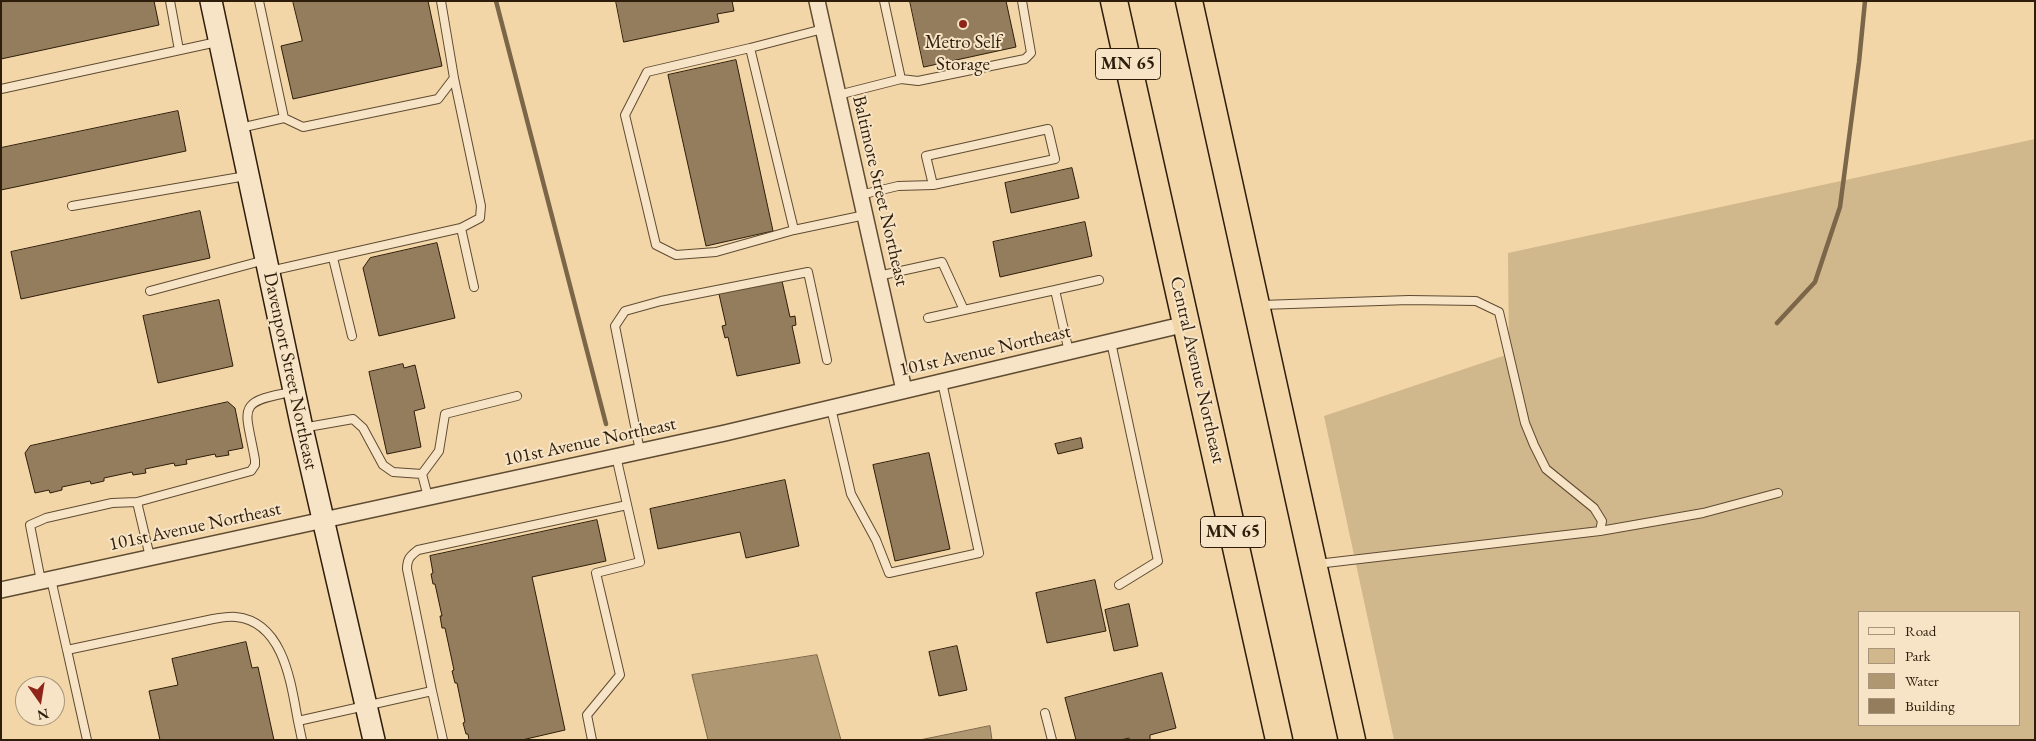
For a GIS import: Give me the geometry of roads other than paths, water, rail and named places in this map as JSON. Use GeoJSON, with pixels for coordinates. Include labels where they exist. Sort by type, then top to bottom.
{"type":"FeatureCollection","features":[{"type":"Feature","properties":{"kind":"highway","name":"Central Avenue Northeast"},"geometry":{"type":"LineString","coordinates":[[1114,1],[1279,740]]}},
{"type":"Feature","properties":{"kind":"highway"},"geometry":{"type":"LineString","coordinates":[[1189,1],[1352,740]]}},
{"type":"Feature","properties":{"kind":"street","name":"Davenport Street Northeast"},"geometry":{"type":"LineString","coordinates":[[211,1],[294,392],[374,740]]}},
{"type":"Feature","properties":{"kind":"street","name":"Baltimore Street Northeast"},"geometry":{"type":"LineString","coordinates":[[817,1],[904,390]]}},
{"type":"Feature","properties":{"kind":"street","name":"101st Avenue Northeast"},"geometry":{"type":"LineString","coordinates":[[1,590],[640,451],[1186,324]]}},
{"type":"Feature","properties":{"kind":"lane"},"geometry":{"type":"LineString","coordinates":[[170,1],[180,50]]}},
{"type":"Feature","properties":{"kind":"lane"},"geometry":{"type":"LineString","coordinates":[[259,1],[284,118]]}},
{"type":"Feature","properties":{"kind":"lane"},"geometry":{"type":"LineString","coordinates":[[150,291],[267,266],[333,258],[461,228],[480,218],[481,206],[454,78],[441,1]]}},
{"type":"Feature","properties":{"kind":"lane"},"geometry":{"type":"LineString","coordinates":[[884,1],[901,79]]}},
{"type":"Feature","properties":{"kind":"lane"},"geometry":{"type":"LineString","coordinates":[[838,94],[901,79],[918,81],[1025,59],[1031,53],[1022,1]]}},
{"type":"Feature","properties":{"kind":"lane"},"geometry":{"type":"LineString","coordinates":[[823,29],[647,72],[625,115],[656,245],[676,255],[716,252],[794,230],[865,215]]}},
{"type":"Feature","properties":{"kind":"lane"},"geometry":{"type":"LineString","coordinates":[[1,89],[219,41]]}},
{"type":"Feature","properties":{"kind":"lane"},"geometry":{"type":"LineString","coordinates":[[750,48],[794,230]]}},
{"type":"Feature","properties":{"kind":"lane"},"geometry":{"type":"LineString","coordinates":[[238,128],[284,118],[303,127],[438,99],[454,78]]}},
{"type":"Feature","properties":{"kind":"lane"},"geometry":{"type":"LineString","coordinates":[[860,195],[898,186],[933,186],[1055,158],[1048,129],[926,156],[933,186]]}},
{"type":"Feature","properties":{"kind":"lane"},"geometry":{"type":"LineString","coordinates":[[72,206],[248,175]]}},
{"type":"Feature","properties":{"kind":"lane"},"geometry":{"type":"LineString","coordinates":[[461,228],[474,287]]}},
{"type":"Feature","properties":{"kind":"lane"},"geometry":{"type":"LineString","coordinates":[[333,258],[352,336]]}},
{"type":"Feature","properties":{"kind":"lane"},"geometry":{"type":"LineString","coordinates":[[878,276],[942,262],[964,310]]}},
{"type":"Feature","properties":{"kind":"lane"},"geometry":{"type":"LineString","coordinates":[[640,451],[615,326],[625,311],[662,300],[808,272],[827,360]]}},
{"type":"Feature","properties":{"kind":"lane"},"geometry":{"type":"LineString","coordinates":[[928,318],[1099,280]]}},
{"type":"Feature","properties":{"kind":"lane"},"geometry":{"type":"LineString","coordinates":[[1054,290],[1069,352]]}},
{"type":"Feature","properties":{"kind":"lane"},"geometry":{"type":"LineString","coordinates":[[1255,305],[1409,300],[1476,301],[1499,312],[1525,423],[1534,445],[1546,469],[1594,508],[1602,521],[1600,531]]}},
{"type":"Feature","properties":{"kind":"lane"},"geometry":{"type":"LineString","coordinates":[[1111,342],[1158,560],[1119,585]]}},
{"type":"Feature","properties":{"kind":"lane"},"geometry":{"type":"LineString","coordinates":[[831,408],[851,494],[876,540],[889,573],[979,553],[942,382]]}},
{"type":"Feature","properties":{"kind":"lane"},"geometry":{"type":"LineString","coordinates":[[87,740],[67,650],[30,525],[46,518],[112,503],[137,502],[251,472],[255,465],[255,460],[246,412],[251,403],[264,397],[294,392]]}},
{"type":"Feature","properties":{"kind":"lane"},"geometry":{"type":"LineString","coordinates":[[422,474],[439,451],[445,414],[517,396]]}},
{"type":"Feature","properties":{"kind":"lane"},"geometry":{"type":"LineString","coordinates":[[302,428],[353,420],[363,428],[383,464],[393,472],[422,474]]}},
{"type":"Feature","properties":{"kind":"lane"},"geometry":{"type":"LineString","coordinates":[[592,740],[587,715],[620,675],[596,573],[640,562],[616,456]]}},
{"type":"Feature","properties":{"kind":"lane"},"geometry":{"type":"LineString","coordinates":[[422,474],[428,497]]}},
{"type":"Feature","properties":{"kind":"lane"},"geometry":{"type":"LineString","coordinates":[[1313,565],[1600,531],[1703,513],[1778,493]]}},
{"type":"Feature","properties":{"kind":"lane"},"geometry":{"type":"LineString","coordinates":[[137,502],[150,557]]}},
{"type":"Feature","properties":{"kind":"lane"},"geometry":{"type":"LineString","coordinates":[[443,740],[407,569],[407,562],[411,555],[418,550],[627,505]]}},
{"type":"Feature","properties":{"kind":"lane"},"geometry":{"type":"LineString","coordinates":[[67,650],[213,619],[236,617],[255,623],[269,634],[281,653],[289,675],[302,740]]}},
{"type":"Feature","properties":{"kind":"lane"},"geometry":{"type":"LineString","coordinates":[[298,721],[432,690]]}},
{"type":"Feature","properties":{"kind":"lane"},"geometry":{"type":"LineString","coordinates":[[1045,713],[1052,740]]}},
{"type":"Feature","properties":{"kind":"water"},"geometry":{"type":"Polygon","coordinates":[[[817,655],[841,740],[708,740],[692,675],[817,655]]]}},
{"type":"Feature","properties":{"kind":"water"},"geometry":{"type":"Polygon","coordinates":[[[990,726],[992,740],[920,740],[990,726]]]}},
{"type":"Feature","properties":{"kind":"waterway"},"geometry":{"type":"LineString","coordinates":[[496,1],[606,424]]}},
{"type":"Feature","properties":{"kind":"waterway"},"geometry":{"type":"LineString","coordinates":[[1777,323],[1815,282],[1840,207],[1865,1]]}},
{"type":"Feature","properties":{"kind":"place","name":"Metro Self Storage"},"geometry":{"type":"Point","coordinates":[963,24]}}]}
